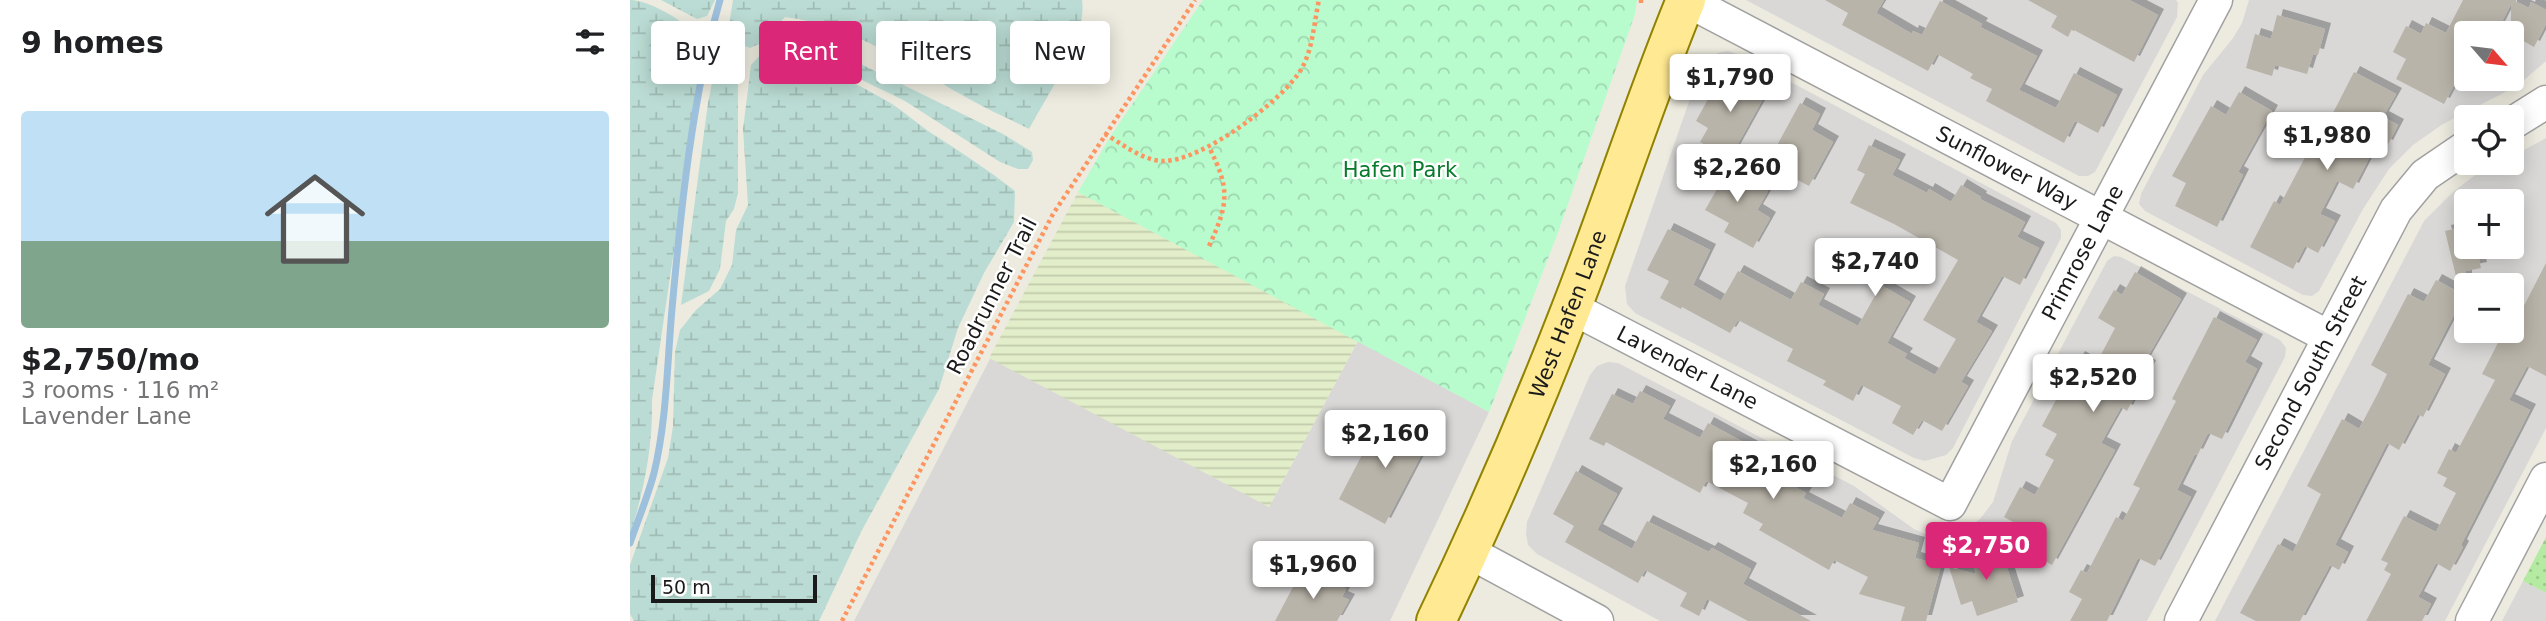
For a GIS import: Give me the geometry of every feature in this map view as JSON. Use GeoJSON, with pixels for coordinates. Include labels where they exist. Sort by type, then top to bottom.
{"type":"FeatureCollection","features":[{"type":"Feature","properties":{"kind":"main road","name":"West Hafen Lane"},"geometry":{"type":"LineString","coordinates":[[1436,621],[1469,552],[1572,309],[1661,60],[1686,0]]}},
{"type":"Feature","properties":{"kind":"street","name":"Sunflower Way"},"geometry":{"type":"LineString","coordinates":[[1686,0],[2329,337]]}},
{"type":"Feature","properties":{"kind":"street","name":"Primrose Lane"},"geometry":{"type":"LineString","coordinates":[[1950,504],[2216,0]]}},
{"type":"Feature","properties":{"kind":"street"},"geometry":{"type":"LineString","coordinates":[[2524,116],[2546,102]]}},
{"type":"Feature","properties":{"kind":"street","name":"Second South Street"},"geometry":{"type":"LineString","coordinates":[[2182,621],[2396,210],[2425,175],[2454,154]]}},
{"type":"Feature","properties":{"kind":"street","name":"Lavender Lane"},"geometry":{"type":"LineString","coordinates":[[1572,309],[1950,504]]}},
{"type":"Feature","properties":{"kind":"street"},"geometry":{"type":"LineString","coordinates":[[2472,621],[2546,480]]}},
{"type":"Feature","properties":{"kind":"street"},"geometry":{"type":"LineString","coordinates":[[1469,552],[1597,621]]}},
{"type":"Feature","properties":{"kind":"path","name":"Roadrunner Trail"},"geometry":{"type":"LineString","coordinates":[[842,621],[1053,214],[1195,0]]}},
{"type":"Feature","properties":{"kind":"path"},"geometry":{"type":"LineString","coordinates":[[1105,134],[1160,162],[1179,160],[1209,147],[1261,109],[1296,78],[1310,48],[1319,0]]}},
{"type":"Feature","properties":{"kind":"path"},"geometry":{"type":"LineString","coordinates":[[1209,147],[1222,172],[1226,202],[1209,246]]}},
{"type":"Feature","properties":{"kind":"shaded area"},"geometry":{"type":"Polygon","coordinates":[[[1746,0],[2176,0],[2178,3],[2177,17],[2095,172],[2088,176],[2079,176],[1746,0]]]}},
{"type":"Feature","properties":{"kind":"shaded area"},"geometry":{"type":"Polygon","coordinates":[[[2249,0],[2546,0],[2546,61],[2524,80],[2524,21],[2454,21],[2454,91],[2507,91],[2480,105],[2454,105],[2454,118],[2413,145],[2389,169],[2363,209],[2319,291],[2312,296],[2303,295],[2145,211],[2139,204],[2141,194],[2203,75],[2242,23],[2249,0]]]}},
{"type":"Feature","properties":{"kind":"shaded area"},"geometry":{"type":"Polygon","coordinates":[[[1728,51],[2056,223],[2061,230],[2061,238],[1953,448],[1946,455],[1925,461],[1914,458],[1635,313],[1627,304],[1625,286],[1701,67],[1708,58],[1728,51]]]}},
{"type":"Feature","properties":{"kind":"shaded area"},"geometry":{"type":"Polygon","coordinates":[[[2546,138],[2546,428],[2445,621],[2215,621],[2424,221],[2454,191],[2454,259],[2524,259],[2524,189],[2457,189],[2475,175],[2524,175],[2524,150],[2546,138]]]}},
{"type":"Feature","properties":{"kind":"shaded area"},"geometry":{"type":"Polygon","coordinates":[[[2114,256],[2121,257],[2280,340],[2286,348],[2285,357],[2147,621],[1660,621],[1537,554],[1528,545],[1527,522],[1590,375],[1597,366],[1608,362],[1618,363],[1854,486],[1914,529],[1929,536],[1960,533],[1980,519],[1993,502],[2012,441],[2107,261],[2114,256]]]}},
{"type":"Feature","properties":{"kind":"shaded area"},"geometry":{"type":"Polygon","coordinates":[[[1358,341],[1489,412],[1390,621],[854,621],[991,357],[1269,507],[1358,341]]]}},
{"type":"Feature","properties":{"kind":"shaded area"},"geometry":{"type":"Polygon","coordinates":[[[2523,581],[2546,593],[2546,621],[2502,621],[2523,581]]]}},
{"type":"Feature","properties":{"kind":"green space"},"geometry":{"type":"Polygon","coordinates":[[[630,0],[656,7],[680,21],[651,21],[651,84],[698,84],[652,400],[647,468],[630,535],[630,0]]]}},
{"type":"Feature","properties":{"kind":"green space"},"geometry":{"type":"Polygon","coordinates":[[[661,0],[715,0],[707,16],[697,19],[661,0]]]}},
{"type":"Feature","properties":{"kind":"green space"},"geometry":{"type":"Polygon","coordinates":[[[733,0],[1082,0],[1081,21],[1010,21],[1010,84],[1054,84],[1029,129],[942,84],[996,84],[996,21],[876,21],[876,47],[862,40],[862,21],[806,21],[785,17],[781,21],[759,21],[759,44],[750,48],[745,46],[745,21],[730,21],[733,0]]]}},
{"type":"Feature","properties":{"kind":"green space","name":"Hafen Park"},"geometry":{"type":"Polygon","coordinates":[[[1203,0],[1637,0],[1635,14],[1557,235],[1489,412],[1078,192],[1110,137],[1203,0]]]}},
{"type":"Feature","properties":{"kind":"green space"},"geometry":{"type":"Polygon","coordinates":[[[759,56],[759,84],[856,84],[893,105],[1015,191],[1014,222],[984,273],[958,328],[939,389],[861,532],[819,621],[634,621],[630,614],[630,565],[668,458],[673,426],[675,352],[680,330],[696,310],[720,289],[732,265],[736,230],[748,205],[743,129],[751,65],[759,56]]]}},
{"type":"Feature","properties":{"kind":"green space"},"geometry":{"type":"Polygon","coordinates":[[[862,65],[876,71],[876,84],[901,84],[1003,134],[1032,152],[1033,160],[1028,169],[1018,169],[1000,162],[905,101],[862,80],[862,65]]]}},
{"type":"Feature","properties":{"kind":"green space"},"geometry":{"type":"Polygon","coordinates":[[[712,84],[738,84],[738,193],[734,209],[726,221],[720,269],[709,291],[681,305],[712,84]]]}},
{"type":"Feature","properties":{"kind":"green space"},"geometry":{"type":"Polygon","coordinates":[[[1078,192],[1358,341],[1269,507],[989,358],[1078,192]]]}},
{"type":"Feature","properties":{"kind":"green space"},"geometry":{"type":"Polygon","coordinates":[[[2546,537],[2546,593],[2523,581],[2546,537]]]}},
{"type":"Feature","properties":{"kind":"building"},"geometry":{"type":"Polygon","coordinates":[[[1825,0],[1884,0],[1876,13],[1912,34],[1913,31],[1922,35],[1940,1],[1982,24],[1980,27],[2037,56],[2019,90],[2056,108],[2074,73],[2117,95],[2098,133],[2075,121],[2064,143],[1986,101],[1992,89],[1970,78],[1973,74],[1937,54],[1928,71],[1842,25],[1848,13],[1825,0]]]}},
{"type":"Feature","properties":{"kind":"building"},"geometry":{"type":"Polygon","coordinates":[[[2028,0],[2129,0],[2158,15],[2134,62],[2072,29],[2068,37],[2051,27],[2057,16],[2028,0]]]}},
{"type":"Feature","properties":{"kind":"building"},"geometry":{"type":"Polygon","coordinates":[[[2463,0],[2513,0],[2529,8],[2531,2],[2546,10],[2546,24],[2534,47],[2524,41],[2524,21],[2511,21],[2511,4],[2502,21],[2454,21],[2454,85],[2444,104],[2396,79],[2406,59],[2393,52],[2406,26],[2421,34],[2426,23],[2446,33],[2463,0]]]}},
{"type":"Feature","properties":{"kind":"building"},"geometry":{"type":"Polygon","coordinates":[[[2277,15],[2325,29],[2318,55],[2313,54],[2307,74],[2275,65],[2272,76],[2246,68],[2255,34],[2271,39],[2277,15]]]}},
{"type":"Feature","properties":{"kind":"building"},"geometry":{"type":"Polygon","coordinates":[[[2354,72],[2396,94],[2383,117],[2398,125],[2387,146],[2381,143],[2375,154],[2372,152],[2353,189],[2337,181],[2320,214],[2335,221],[2318,253],[2305,246],[2293,269],[2250,247],[2274,201],[2280,205],[2313,142],[2317,144],[2354,72]]]}},
{"type":"Feature","properties":{"kind":"building"},"geometry":{"type":"Polygon","coordinates":[[[1750,77],[1769,88],[1730,158],[1700,142],[1708,128],[1696,121],[1719,79],[1742,91],[1750,77]]]}},
{"type":"Feature","properties":{"kind":"building"},"geometry":{"type":"Polygon","coordinates":[[[2239,92],[2272,111],[2238,172],[2243,175],[2217,227],[2175,206],[2186,183],[2172,176],[2211,106],[2226,115],[2239,92]]]}},
{"type":"Feature","properties":{"kind":"building"},"geometry":{"type":"Polygon","coordinates":[[[1800,103],[1820,114],[1812,130],[1833,142],[1809,186],[1767,164],[1800,103]]]}},
{"type":"Feature","properties":{"kind":"building"},"geometry":{"type":"Polygon","coordinates":[[[1869,145],[1900,160],[1892,175],[1927,193],[1929,189],[1951,202],[1961,185],[1981,197],[1980,199],[2025,222],[2017,237],[2039,248],[2020,285],[2002,276],[1976,322],[1992,331],[1961,382],[1968,386],[1942,431],[1922,420],[1913,435],[1892,423],[1901,406],[1861,385],[1853,401],[1823,385],[1826,381],[1787,361],[1793,349],[1738,320],[1730,333],[1660,298],[1669,281],[1647,270],[1668,229],[1710,250],[1693,285],[1721,301],[1738,271],[1791,300],[1801,282],[1824,294],[1818,305],[1858,326],[1881,285],[1910,302],[1887,343],[1907,354],[1904,358],[1935,375],[1956,339],[1923,320],[1958,260],[1850,203],[1865,174],[1857,170],[1869,145]]]}},
{"type":"Feature","properties":{"kind":"building"},"geometry":{"type":"Polygon","coordinates":[[[1716,161],[1768,191],[1757,210],[1770,218],[1753,248],[1724,232],[1729,223],[1705,210],[1717,189],[1704,182],[1716,161]]]}},
{"type":"Feature","properties":{"kind":"building"},"geometry":{"type":"Polygon","coordinates":[[[2454,229],[2454,259],[2479,259],[2481,268],[2455,273],[2445,231],[2454,229]]]}},
{"type":"Feature","properties":{"kind":"building"},"geometry":{"type":"Polygon","coordinates":[[[2546,263],[2546,376],[2527,366],[2509,400],[2530,410],[2461,545],[2463,547],[2450,571],[2436,563],[2418,597],[2431,604],[2422,621],[2366,621],[2391,574],[2384,570],[2388,563],[2381,560],[2404,516],[2436,532],[2456,493],[2443,486],[2447,478],[2437,473],[2449,449],[2456,453],[2495,380],[2482,374],[2498,343],[2524,343],[2524,306],[2546,263]]]}},
{"type":"Feature","properties":{"kind":"building"},"geometry":{"type":"Polygon","coordinates":[[[2135,272],[2181,299],[2144,363],[2150,366],[2127,411],[2121,407],[2101,443],[2115,450],[2052,565],[2033,554],[2042,538],[2004,517],[2020,487],[2035,495],[2054,460],[2045,455],[2057,434],[2042,426],[2079,357],[2095,366],[2115,328],[2098,318],[2114,290],[2122,295],[2135,272]]]}},
{"type":"Feature","properties":{"kind":"building"},"geometry":{"type":"Polygon","coordinates":[[[2436,280],[2454,290],[2454,314],[2428,365],[2445,374],[2423,417],[2418,414],[2399,450],[2387,443],[2335,545],[2348,552],[2339,570],[2330,565],[2300,621],[2256,621],[2240,613],[2278,544],[2293,552],[2321,494],[2307,486],[2342,419],[2359,429],[2378,393],[2387,374],[2371,365],[2408,294],[2424,302],[2436,280]]]}},
{"type":"Feature","properties":{"kind":"building"},"geometry":{"type":"Polygon","coordinates":[[[2214,317],[2257,340],[2245,362],[2257,369],[2222,439],[2208,433],[2197,455],[2195,454],[2177,490],[2191,497],[2155,566],[2138,558],[2107,621],[2070,621],[2082,599],[2069,592],[2081,570],[2087,573],[2116,517],[2123,521],[2140,488],[2133,485],[2176,401],[2172,399],[2214,317]]]}},
{"type":"Feature","properties":{"kind":"building"},"geometry":{"type":"Polygon","coordinates":[[[1640,391],[1670,406],[1663,419],[1700,438],[1708,423],[1791,468],[1784,481],[1806,493],[1803,498],[1842,518],[1850,503],[1879,518],[1872,530],[1919,543],[1915,558],[1941,565],[1926,621],[1901,621],[1905,607],[1859,594],[1868,577],[1834,560],[1829,570],[1759,530],[1763,524],[1743,513],[1748,503],[1706,481],[1700,493],[1606,442],[1604,446],[1589,439],[1612,394],[1633,404],[1640,391]]]}},
{"type":"Feature","properties":{"kind":"building"},"geometry":{"type":"Polygon","coordinates":[[[1393,417],[1431,436],[1385,524],[1339,499],[1375,430],[1383,435],[1393,417]]]}},
{"type":"Feature","properties":{"kind":"building"},"geometry":{"type":"Polygon","coordinates":[[[1576,471],[1617,494],[1597,530],[1632,549],[1647,521],[1709,552],[1712,548],[1751,569],[1743,584],[1811,621],[1748,621],[1707,599],[1699,616],[1680,606],[1687,593],[1645,570],[1638,583],[1565,542],[1574,526],[1553,514],[1576,471]]]}},
{"type":"Feature","properties":{"kind":"building"},"geometry":{"type":"Polygon","coordinates":[[[1999,543],[2018,602],[1977,616],[1972,601],[1961,605],[1949,567],[1976,574],[1970,553],[1999,543]]]}},
{"type":"Feature","properties":{"kind":"building"},"geometry":{"type":"Polygon","coordinates":[[[1302,570],[1327,583],[1329,579],[1346,589],[1342,597],[1349,600],[1337,621],[1275,621],[1302,570]]]}},
{"type":"Feature","properties":{"kind":"waterway"},"geometry":{"type":"LineString","coordinates":[[630,543],[649,490],[658,453],[689,153],[702,75],[720,0]]}}]}
